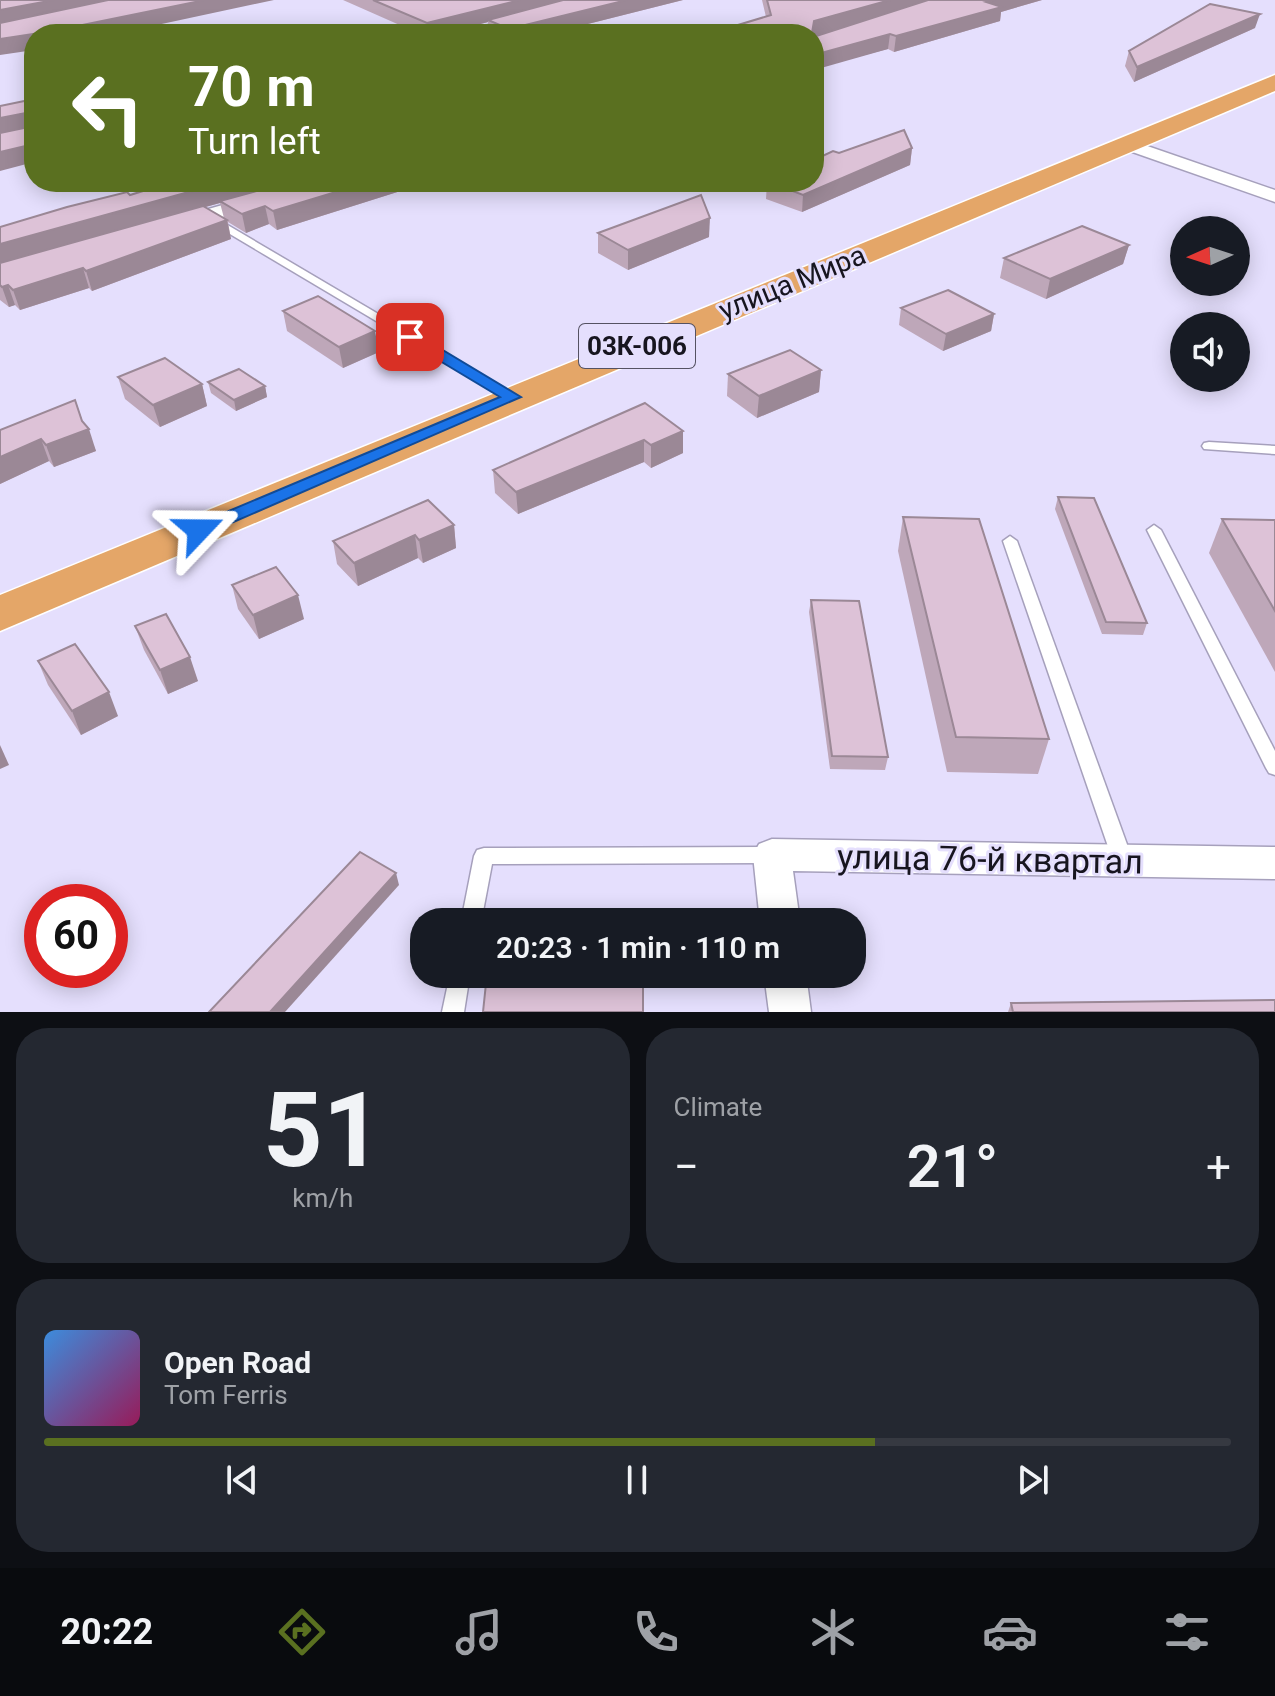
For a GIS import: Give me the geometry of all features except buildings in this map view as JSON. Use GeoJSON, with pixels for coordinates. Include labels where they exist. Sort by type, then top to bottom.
{"type":"FeatureCollection","features":[{"type":"Feature","properties":{"kind":"main road","name":"улица Мира"},"geometry":{"type":"LineString","coordinates":[[0,614],[513,397],[1275,82]]}},
{"type":"Feature","properties":{"kind":"street"},"geometry":{"type":"LineString","coordinates":[[505,24],[535,17]]}},
{"type":"Feature","properties":{"kind":"street"},"geometry":{"type":"LineString","coordinates":[[1127,144],[1275,196]]}},
{"type":"Feature","properties":{"kind":"street"},"geometry":{"type":"LineString","coordinates":[[161,229],[290,192]]}},
{"type":"Feature","properties":{"kind":"street"},"geometry":{"type":"LineString","coordinates":[[772,855],[778,908]]}},
{"type":"Feature","properties":{"kind":"street","name":"улица 76-й квартал"},"geometry":{"type":"LineString","coordinates":[[772,855],[1275,863]]}},
{"type":"Feature","properties":{"kind":"street"},"geometry":{"type":"LineString","coordinates":[[787,988],[790,1012]]}},
{"type":"Feature","properties":{"kind":"lane"},"geometry":{"type":"LineString","coordinates":[[205,216],[513,397]]}},
{"type":"Feature","properties":{"kind":"lane"},"geometry":{"type":"LineString","coordinates":[[1209,446],[1275,450]]}},
{"type":"Feature","properties":{"kind":"lane"},"geometry":{"type":"LineString","coordinates":[[1154,530],[1275,768]]}},
{"type":"Feature","properties":{"kind":"lane"},"geometry":{"type":"LineString","coordinates":[[1010,541],[1123,862]]}},
{"type":"Feature","properties":{"kind":"lane"},"geometry":{"type":"LineString","coordinates":[[474,908],[484,856],[772,855]]}},
{"type":"Feature","properties":{"kind":"lane"},"geometry":{"type":"LineString","coordinates":[[453,1012],[457,988]]}},
{"type":"Feature","properties":{"kind":"route"},"geometry":{"type":"LineString","coordinates":[[199,530],[513,397],[410,337]]}}]}
